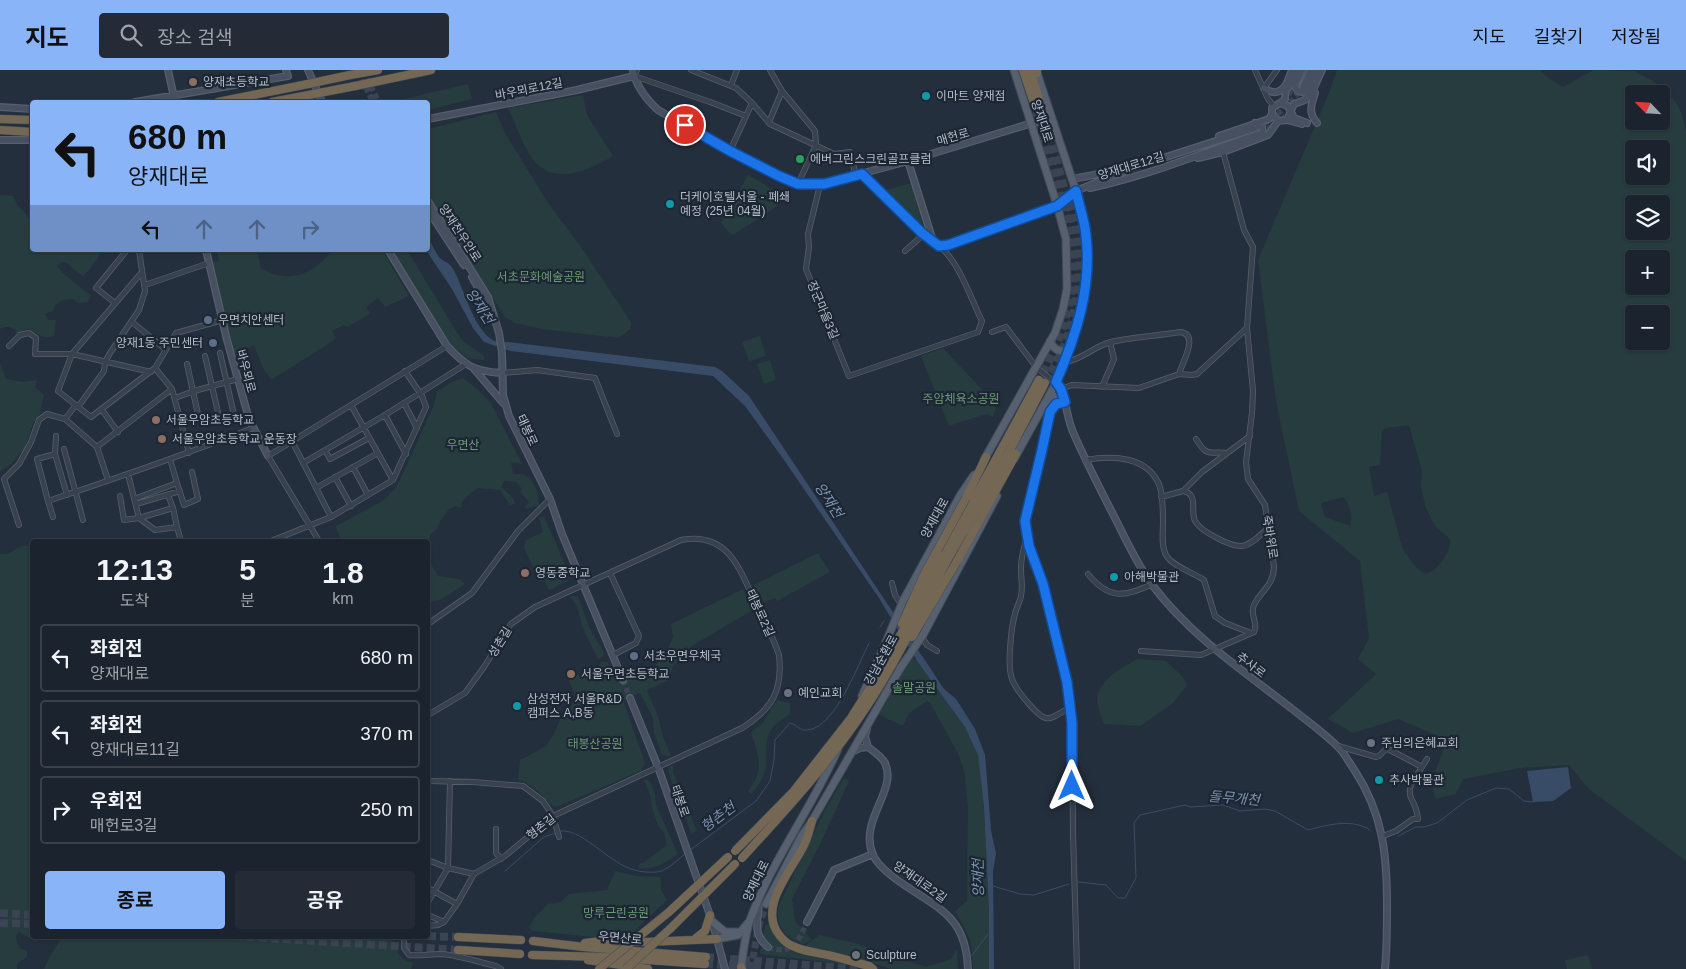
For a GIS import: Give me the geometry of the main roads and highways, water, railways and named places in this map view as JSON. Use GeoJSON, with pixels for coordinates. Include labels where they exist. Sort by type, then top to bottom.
{"type":"FeatureCollection","features":[{"type":"Feature","properties":{"kind":"highway"},"geometry":{"type":"LineString","coordinates":[[228,100],[378,70]]}},
{"type":"Feature","properties":{"kind":"highway"},"geometry":{"type":"LineString","coordinates":[[282,100],[431,70]]}},
{"type":"Feature","properties":{"kind":"highway","name":"양재대로"},"geometry":{"type":"LineString","coordinates":[[1023,70],[1036,100],[1035,71]]}},
{"type":"Feature","properties":{"kind":"highway"},"geometry":{"type":"LineString","coordinates":[[0,118],[30,120]]}},
{"type":"Feature","properties":{"kind":"highway"},"geometry":{"type":"LineString","coordinates":[[0,130],[30,132]]}},
{"type":"Feature","properties":{"kind":"highway","name":"양재대로"},"geometry":{"type":"LineString","coordinates":[[949,560],[1008,436],[1042,382],[1013,453]]}},
{"type":"Feature","properties":{"kind":"highway"},"geometry":{"type":"LineString","coordinates":[[886,668],[921,623],[949,560],[1013,453]]}},
{"type":"Feature","properties":{"kind":"highway"},"geometry":{"type":"LineString","coordinates":[[886,668],[926,573],[986,456]]}},
{"type":"Feature","properties":{"kind":"highway","name":"강남순환로"},"geometry":{"type":"LineString","coordinates":[[742,858],[799,797],[830,759],[868,705],[886,668],[949,560]]}},
{"type":"Feature","properties":{"kind":"highway","name":"강남순환로"},"geometry":{"type":"LineString","coordinates":[[735,851],[793,792],[851,718],[886,668]]}},
{"type":"Feature","properties":{"kind":"highway"},"geometry":{"type":"LineString","coordinates":[[812,821],[805,843],[774,901],[771,916],[773,925],[785,942],[795,948],[837,957],[869,966],[873,969]]}},
{"type":"Feature","properties":{"kind":"highway"},"geometry":{"type":"LineString","coordinates":[[599,969],[669,912],[728,858]]}},
{"type":"Feature","properties":{"kind":"highway"},"geometry":{"type":"LineString","coordinates":[[626,969],[736,864]]}},
{"type":"Feature","properties":{"kind":"highway"},"geometry":{"type":"LineString","coordinates":[[695,939],[705,931],[711,918]]}},
{"type":"Feature","properties":{"kind":"highway"},"geometry":{"type":"LineString","coordinates":[[458,937],[521,940]]}},
{"type":"Feature","properties":{"kind":"highway"},"geometry":{"type":"LineString","coordinates":[[575,945],[602,941],[646,942],[717,939]]}},
{"type":"Feature","properties":{"kind":"highway","name":"우면산로"},"geometry":{"type":"LineString","coordinates":[[532,956],[706,960],[533,941]]}},
{"type":"Feature","properties":{"kind":"highway"},"geometry":{"type":"LineString","coordinates":[[458,950],[520,954]]}},
{"type":"Feature","properties":{"kind":"highway"},"geometry":{"type":"LineString","coordinates":[[574,956],[597,962],[648,969]]}},
{"type":"Feature","properties":{"kind":"main road","name":"양재대로"},"geometry":{"type":"LineString","coordinates":[[741,968],[751,919],[772,872],[833,760],[883,649],[962,494],[986,456],[1036,367],[1050,341],[1063,309],[1067,289],[1066,239],[1014,70]]}},
{"type":"Feature","properties":{"kind":"main road","name":"양재대로"},"geometry":{"type":"LineString","coordinates":[[766,904],[801,837],[901,667],[924,633],[990,511],[1013,453],[1056,382],[1080,319],[1088,262],[1086,235],[1076,191],[1035,71]]}},
{"type":"Feature","properties":{"kind":"main road"},"geometry":{"type":"LineString","coordinates":[[1050,341],[1060,352],[1069,351]]}},
{"type":"Feature","properties":{"kind":"main road"},"geometry":{"type":"LineString","coordinates":[[1038,412],[1048,400],[1063,395]]}},
{"type":"Feature","properties":{"kind":"main road"},"geometry":{"type":"LineString","coordinates":[[907,602],[930,572],[1008,436]]}},
{"type":"Feature","properties":{"kind":"main road"},"geometry":{"type":"LineString","coordinates":[[711,918],[727,932],[743,931]]}},
{"type":"Feature","properties":{"kind":"main road"},"geometry":{"type":"LineString","coordinates":[[717,939],[735,936],[743,931],[751,919]]}},
{"type":"Feature","properties":{"kind":"water"},"geometry":{"type":"Polygon","coordinates":[[[430,241],[439,257],[451,266],[479,326],[487,336],[496,342],[715,367],[749,396],[944,689],[956,699],[975,729],[985,755],[991,830],[996,854],[993,871],[994,969],[989,969],[989,912],[984,807],[978,755],[965,727],[917,661],[879,598],[745,406],[713,376],[511,351],[484,342],[473,328],[452,289],[427,252],[430,252],[430,241]]]}},
{"type":"Feature","properties":{"kind":"water"},"geometry":{"type":"Polygon","coordinates":[[[1568,767],[1571,788],[1553,801],[1533,802],[1527,771],[1568,767]]]}},
{"type":"Feature","properties":{"kind":"waterway","name":"형촌천"},"geometry":{"type":"LineString","coordinates":[[880,627],[884,621]]}},
{"type":"Feature","properties":{"kind":"waterway","name":"형촌천"},"geometry":{"type":"LineString","coordinates":[[689,851],[756,801],[770,781],[775,740],[790,723],[803,730],[808,730],[818,726],[827,718],[844,694],[869,643]]}},
{"type":"Feature","properties":{"kind":"waterway","name":"돌무개천"},"geometry":{"type":"LineString","coordinates":[[1398,836],[1416,827],[1437,823],[1467,800],[1496,788],[1509,789],[1524,801],[1533,802]]}},
{"type":"Feature","properties":{"kind":"waterway","name":"돌무개천"},"geometry":{"type":"LineString","coordinates":[[1078,882],[1106,885],[1118,898],[1125,898],[1136,878],[1134,823],[1140,815],[1185,805],[1190,807],[1223,805],[1240,811],[1265,809],[1275,811],[1308,830],[1347,823],[1363,826],[1370,830]]}},
{"type":"Feature","properties":{"kind":"waterway","name":"형촌천"},"geometry":{"type":"LineString","coordinates":[[560,831],[580,836],[622,865],[634,870],[646,872],[664,870],[686,853]]}},
{"type":"Feature","properties":{"kind":"waterway","name":"형촌천"},"geometry":{"type":"LineString","coordinates":[[505,871],[544,837],[556,833]]}},
{"type":"Feature","properties":{"kind":"waterway","name":"돌무개천"},"geometry":{"type":"LineString","coordinates":[[993,886],[1020,894],[1034,895],[1069,884]]}},
{"type":"Feature","properties":{"kind":"waterway"},"geometry":{"type":"LineString","coordinates":[[970,958],[988,934]]}},
{"type":"Feature","properties":{"kind":"tunnel"},"geometry":{"type":"LineString","coordinates":[[363,71],[378,100]]}},
{"type":"Feature","properties":{"kind":"tunnel"},"geometry":{"type":"LineString","coordinates":[[358,72],[372,100]]}},
{"type":"Feature","properties":{"kind":"tunnel"},"geometry":{"type":"LineString","coordinates":[[1284,102],[1296,83]]}},
{"type":"Feature","properties":{"kind":"tunnel"},"geometry":{"type":"LineString","coordinates":[[1256,128],[1281,111],[1301,89]]}},
{"type":"Feature","properties":{"kind":"tunnel"},"geometry":{"type":"LineString","coordinates":[[1039,99],[1077,232],[1079,258],[1077,297],[1068,335],[1058,360],[1045,383]]}},
{"type":"Feature","properties":{"kind":"tunnel"},"geometry":{"type":"LineString","coordinates":[[1033,100],[1071,231],[1074,262],[1070,298],[1061,332],[1048,364],[1039,380]]}},
{"type":"Feature","properties":{"kind":"tunnel"},"geometry":{"type":"LineString","coordinates":[[1260,133],[1278,123],[1291,111]]}},
{"type":"Feature","properties":{"kind":"tunnel"},"geometry":{"type":"LineString","coordinates":[[623,680],[630,698]]}},
{"type":"Feature","properties":{"kind":"tunnel"},"geometry":{"type":"LineString","coordinates":[[751,969],[758,929],[766,904]]}},
{"type":"Feature","properties":{"kind":"tunnel"},"geometry":{"type":"LineString","coordinates":[[0,913],[30,915]]}},
{"type":"Feature","properties":{"kind":"tunnel"},"geometry":{"type":"LineString","coordinates":[[768,947],[783,950],[794,945],[801,936],[807,922]]}},
{"type":"Feature","properties":{"kind":"tunnel"},"geometry":{"type":"LineString","coordinates":[[0,923],[30,924]]}},
{"type":"Feature","properties":{"kind":"tunnel"},"geometry":{"type":"LineString","coordinates":[[430,936],[458,937]]}},
{"type":"Feature","properties":{"kind":"tunnel"},"geometry":{"type":"LineString","coordinates":[[283,939],[458,950]]}},
{"type":"Feature","properties":{"kind":"tunnel"},"geometry":{"type":"LineString","coordinates":[[706,957],[858,969]]}},
{"type":"Feature","properties":{"kind":"tunnel"},"geometry":{"type":"LineString","coordinates":[[705,964],[801,969]]}},
{"type":"Feature","properties":{"kind":"place","name":"양재초등학교"},"geometry":{"type":"Point","coordinates":[193,82]}},
{"type":"Feature","properties":{"kind":"place","name":"이마트 양재점"},"geometry":{"type":"Point","coordinates":[926,96]}},
{"type":"Feature","properties":{"kind":"place","name":"에버그린스크린골프클럼"},"geometry":{"type":"Point","coordinates":[800,159]}},
{"type":"Feature","properties":{"kind":"place","name":"더케이호텔서울 - 폐쇄 예정 (25년 04월)"},"geometry":{"type":"Point","coordinates":[670,204]}},
{"type":"Feature","properties":{"kind":"place","name":"우면치안센터"},"geometry":{"type":"Point","coordinates":[208,320]}},
{"type":"Feature","properties":{"kind":"place","name":"양재1동 주민센터"},"geometry":{"type":"Point","coordinates":[213,343]}},
{"type":"Feature","properties":{"kind":"place","name":"서울우암초등학교"},"geometry":{"type":"Point","coordinates":[156,420]}},
{"type":"Feature","properties":{"kind":"place","name":"서울우암초등학교 운동장"},"geometry":{"type":"Point","coordinates":[162,439]}},
{"type":"Feature","properties":{"kind":"place","name":"영동중학교"},"geometry":{"type":"Point","coordinates":[525,573]}},
{"type":"Feature","properties":{"kind":"place","name":"아해박물관"},"geometry":{"type":"Point","coordinates":[1114,577]}},
{"type":"Feature","properties":{"kind":"place","name":"서초우면우체국"},"geometry":{"type":"Point","coordinates":[634,656]}},
{"type":"Feature","properties":{"kind":"place","name":"서울우면초등학교"},"geometry":{"type":"Point","coordinates":[571,674]}},
{"type":"Feature","properties":{"kind":"place","name":"예인교회"},"geometry":{"type":"Point","coordinates":[788,693]}},
{"type":"Feature","properties":{"kind":"place","name":"삼성전자 서울R&D 캠퍼스 A,B동"},"geometry":{"type":"Point","coordinates":[517,706]}},
{"type":"Feature","properties":{"kind":"place","name":"주님의은혜교회"},"geometry":{"type":"Point","coordinates":[1371,743]}},
{"type":"Feature","properties":{"kind":"place","name":"추사박물관"},"geometry":{"type":"Point","coordinates":[1379,780]}},
{"type":"Feature","properties":{"kind":"place","name":"Sculpture"},"geometry":{"type":"Point","coordinates":[856,955]}},
{"type":"Feature","properties":{"kind":"park label","name":"서초문화예술공원"},"geometry":{"type":"Point","coordinates":[541,277]}},
{"type":"Feature","properties":{"kind":"park label","name":"주암체육소공원"},"geometry":{"type":"Point","coordinates":[961,399]}},
{"type":"Feature","properties":{"kind":"park label","name":"우면산"},"geometry":{"type":"Point","coordinates":[463,445]}},
{"type":"Feature","properties":{"kind":"park label","name":"솔말공원"},"geometry":{"type":"Point","coordinates":[914,688]}},
{"type":"Feature","properties":{"kind":"park label","name":"태봉산공원"},"geometry":{"type":"Point","coordinates":[595,744]}},
{"type":"Feature","properties":{"kind":"park label","name":"망루근린공원"},"geometry":{"type":"Point","coordinates":[616,913]}},
{"type":"Feature","properties":{"kind":"water label","name":"양재천"},"geometry":{"type":"Point","coordinates":[480,306]}},
{"type":"Feature","properties":{"kind":"water label","name":"양재천"},"geometry":{"type":"Point","coordinates":[829,500]}},
{"type":"Feature","properties":{"kind":"water label","name":"양재천"},"geometry":{"type":"Point","coordinates":[978,878]}}]}
